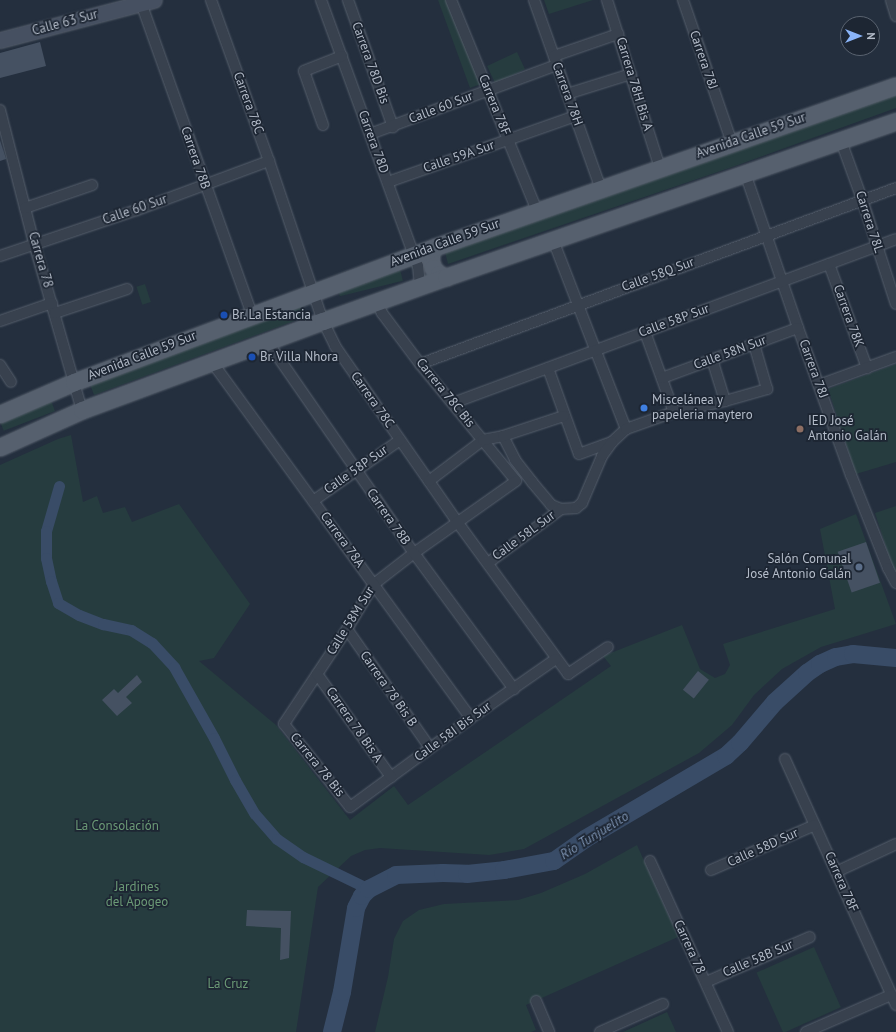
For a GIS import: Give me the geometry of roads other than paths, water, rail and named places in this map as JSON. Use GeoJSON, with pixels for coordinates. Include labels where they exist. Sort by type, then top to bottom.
{"type":"FeatureCollection","features":[{"type":"Feature","properties":{"kind":"main road","name":"Calle 63 Sur"},"geometry":{"type":"LineString","coordinates":[[0,40],[145,1]]}},
{"type":"Feature","properties":{"kind":"main road","name":"Avenida Calle 59 Sur"},"geometry":{"type":"LineString","coordinates":[[0,414],[74,382],[414,254],[896,86]]}},
{"type":"Feature","properties":{"kind":"main road"},"geometry":{"type":"LineString","coordinates":[[0,447],[82,410],[267,341],[420,286],[896,121]]}},
{"type":"Feature","properties":{"kind":"main road"},"geometry":{"type":"LineString","coordinates":[[435,247],[431,253],[431,261],[439,274],[446,277]]}},
{"type":"Feature","properties":{"kind":"street","name":"Carrera 78C"},"geometry":{"type":"LineString","coordinates":[[211,0],[270,161],[322,321],[335,346],[458,523],[568,674],[608,647]]}},
{"type":"Feature","properties":{"kind":"street","name":"Carrera 78D"},"geometry":{"type":"LineString","coordinates":[[321,0],[414,254],[418,266],[420,286]]}},
{"type":"Feature","properties":{"kind":"street","name":"Carrera 78D Bis"},"geometry":{"type":"LineString","coordinates":[[348,0],[393,127]]}},
{"type":"Feature","properties":{"kind":"street","name":"Carrera 78F"},"geometry":{"type":"LineString","coordinates":[[451,0],[538,211]]}},
{"type":"Feature","properties":{"kind":"street","name":"Carrera 78H"},"geometry":{"type":"LineString","coordinates":[[534,0],[601,189]]}},
{"type":"Feature","properties":{"kind":"street","name":"Carrera 78H Bis A"},"geometry":{"type":"LineString","coordinates":[[608,0],[660,168]]}},
{"type":"Feature","properties":{"kind":"street","name":"Carrera 78J"},"geometry":{"type":"LineString","coordinates":[[683,0],[732,143]]}},
{"type":"Feature","properties":{"kind":"street"},"geometry":{"type":"LineString","coordinates":[[891,0],[896,16]]}},
{"type":"Feature","properties":{"kind":"street","name":"Carrera 78B"},"geometry":{"type":"LineString","coordinates":[[145,1],[204,185],[252,315]]}},
{"type":"Feature","properties":{"kind":"street","name":"Calle 60 Sur"},"geometry":{"type":"LineString","coordinates":[[370,134],[393,127],[488,91],[555,60],[618,34]]}},
{"type":"Feature","properties":{"kind":"street"},"geometry":{"type":"LineString","coordinates":[[323,125],[304,71],[342,56]]}},
{"type":"Feature","properties":{"kind":"street"},"geometry":{"type":"LineString","coordinates":[[567,94],[630,74]]}},
{"type":"Feature","properties":{"kind":"street","name":"Carrera 78"},"geometry":{"type":"LineString","coordinates":[[0,110],[34,243],[82,410]]}},
{"type":"Feature","properties":{"kind":"street","name":"Calle 59A Sur"},"geometry":{"type":"LineString","coordinates":[[388,182],[575,116]]}},
{"type":"Feature","properties":{"kind":"street","name":"Carrera 78L"},"geometry":{"type":"LineString","coordinates":[[841,141],[862,199],[896,304]]}},
{"type":"Feature","properties":{"kind":"street","name":"Calle 60 Sur"},"geometry":{"type":"LineString","coordinates":[[0,256],[34,243],[137,210],[270,161]]}},
{"type":"Feature","properties":{"kind":"street","name":"Carrera 78J"},"geometry":{"type":"LineString","coordinates":[[745,173],[781,281],[851,475],[888,568],[896,583]]}},
{"type":"Feature","properties":{"kind":"street"},"geometry":{"type":"LineString","coordinates":[[26,208],[92,185]]}},
{"type":"Feature","properties":{"kind":"street","name":"Calle 58Q Sur"},"geometry":{"type":"LineString","coordinates":[[420,364],[862,199],[896,188]]}},
{"type":"Feature","properties":{"kind":"street","name":"Calle 58P Sur"},"geometry":{"type":"LineString","coordinates":[[453,403],[896,239]]}},
{"type":"Feature","properties":{"kind":"street"},"geometry":{"type":"LineString","coordinates":[[553,240],[626,429]]}},
{"type":"Feature","properties":{"kind":"street","name":"Carrera 78K"},"geometry":{"type":"LineString","coordinates":[[829,264],[867,368]]}},
{"type":"Feature","properties":{"kind":"street"},"geometry":{"type":"LineString","coordinates":[[0,321],[128,289]]}},
{"type":"Feature","properties":{"kind":"street","name":"Carrera 78C Bis"},"geometry":{"type":"LineString","coordinates":[[377,302],[382,314],[420,364],[516,481]]}},
{"type":"Feature","properties":{"kind":"street","name":"Calle 58N Sur"},"geometry":{"type":"LineString","coordinates":[[662,378],[798,328]]}},
{"type":"Feature","properties":{"kind":"street"},"geometry":{"type":"LineString","coordinates":[[645,332],[674,412]]}},
{"type":"Feature","properties":{"kind":"street","name":"Carrera 78B"},"geometry":{"type":"LineString","coordinates":[[267,341],[414,553],[514,689]]}},
{"type":"Feature","properties":{"kind":"street"},"geometry":{"type":"LineString","coordinates":[[503,436],[515,460],[551,505],[561,509],[576,508],[582,503],[602,456],[612,442],[626,429],[674,412],[725,401],[768,389],[754,344]]}},
{"type":"Feature","properties":{"kind":"street"},"geometry":{"type":"LineString","coordinates":[[819,385],[896,357]]}},
{"type":"Feature","properties":{"kind":"street"},"geometry":{"type":"LineString","coordinates":[[712,359],[725,401]]}},
{"type":"Feature","properties":{"kind":"street","name":"Carrera 78A"},"geometry":{"type":"LineString","coordinates":[[212,362],[472,718]]}},
{"type":"Feature","properties":{"kind":"street"},"geometry":{"type":"LineString","coordinates":[[0,365],[12,382]]}},
{"type":"Feature","properties":{"kind":"street"},"geometry":{"type":"LineString","coordinates":[[548,368],[578,454],[612,442]]}},
{"type":"Feature","properties":{"kind":"street"},"geometry":{"type":"LineString","coordinates":[[429,481],[483,440],[503,436],[564,416]]}},
{"type":"Feature","properties":{"kind":"street","name":"Calle 58P Sur"},"geometry":{"type":"LineString","coordinates":[[313,501],[400,440]]}},
{"type":"Feature","properties":{"kind":"street"},"geometry":{"type":"LineString","coordinates":[[506,467],[515,460]]}},
{"type":"Feature","properties":{"kind":"street","name":"Calle 58M Sur"},"geometry":{"type":"LineString","coordinates":[[284,724],[347,629],[374,584],[414,553],[516,481]]}},
{"type":"Feature","properties":{"kind":"street","name":"Calle 58L Sur"},"geometry":{"type":"LineString","coordinates":[[488,563],[561,509]]}},
{"type":"Feature","properties":{"kind":"street","name":"Carrera 78 Bis B"},"geometry":{"type":"LineString","coordinates":[[347,629],[430,748]]}},
{"type":"Feature","properties":{"kind":"street","name":"Calle 58I Bis Sur"},"geometry":{"type":"LineString","coordinates":[[350,807],[430,748],[556,659]]}},
{"type":"Feature","properties":{"kind":"street","name":"Carrera 78 Bis A"},"geometry":{"type":"LineString","coordinates":[[317,674],[391,777]]}},
{"type":"Feature","properties":{"kind":"street","name":"Carrera 78 Bis"},"geometry":{"type":"LineString","coordinates":[[284,724],[350,807]]}},
{"type":"Feature","properties":{"kind":"street","name":"Carrera 78F"},"geometry":{"type":"LineString","coordinates":[[785,759],[896,1005]]}},
{"type":"Feature","properties":{"kind":"street","name":"Calle 58D Sur"},"geometry":{"type":"LineString","coordinates":[[711,870],[815,825]]}},
{"type":"Feature","properties":{"kind":"street"},"geometry":{"type":"LineString","coordinates":[[836,872],[896,844]]}},
{"type":"Feature","properties":{"kind":"street","name":"Carrera 78"},"geometry":{"type":"LineString","coordinates":[[650,861],[728,1032]]}},
{"type":"Feature","properties":{"kind":"street","name":"Calle 58B Sur"},"geometry":{"type":"LineString","coordinates":[[706,982],[810,937]]}},
{"type":"Feature","properties":{"kind":"street"},"geometry":{"type":"LineString","coordinates":[[806,1032],[891,995]]}},
{"type":"Feature","properties":{"kind":"street"},"geometry":{"type":"LineString","coordinates":[[536,1001],[549,1032]]}},
{"type":"Feature","properties":{"kind":"street"},"geometry":{"type":"LineString","coordinates":[[600,1032],[663,1004]]}},
{"type":"Feature","properties":{"kind":"waterway"},"geometry":{"type":"LineString","coordinates":[[59,486],[46,531],[46,558],[58,603],[79,615],[103,624],[131,630],[152,643],[174,667],[255,814],[277,839],[303,857],[369,889]]}},
{"type":"Feature","properties":{"kind":"waterway","name":"Río Tunjuelito"},"geometry":{"type":"LineString","coordinates":[[332,1032],[342,992],[356,908],[362,896],[369,889],[396,875],[443,873],[467,874],[504,870],[554,861],[585,839],[726,756],[740,743],[775,702],[807,673],[820,664],[836,657],[853,654],[896,658]]}},
{"type":"Feature","properties":{"kind":"place","name":"Br. La Estancia"},"geometry":{"type":"Point","coordinates":[224,315]}},
{"type":"Feature","properties":{"kind":"place","name":"Br. Villa Nhora"},"geometry":{"type":"Point","coordinates":[252,357]}},
{"type":"Feature","properties":{"kind":"place","name":"Miscelánea y papeleria maytero"},"geometry":{"type":"Point","coordinates":[644,408]}},
{"type":"Feature","properties":{"kind":"place","name":"IED José Antonio Galán"},"geometry":{"type":"Point","coordinates":[800,429]}},
{"type":"Feature","properties":{"kind":"place","name":"Salón Comunal José Antonio Galán"},"geometry":{"type":"Point","coordinates":[859,567]}},
{"type":"Feature","properties":{"kind":"park label","name":"La Consolación"},"geometry":{"type":"Point","coordinates":[117,826]}},
{"type":"Feature","properties":{"kind":"park label","name":"Jardines del Apogeo"},"geometry":{"type":"Point","coordinates":[137,896]}},
{"type":"Feature","properties":{"kind":"park label","name":"La Cruz"},"geometry":{"type":"Point","coordinates":[228,984]}}]}
